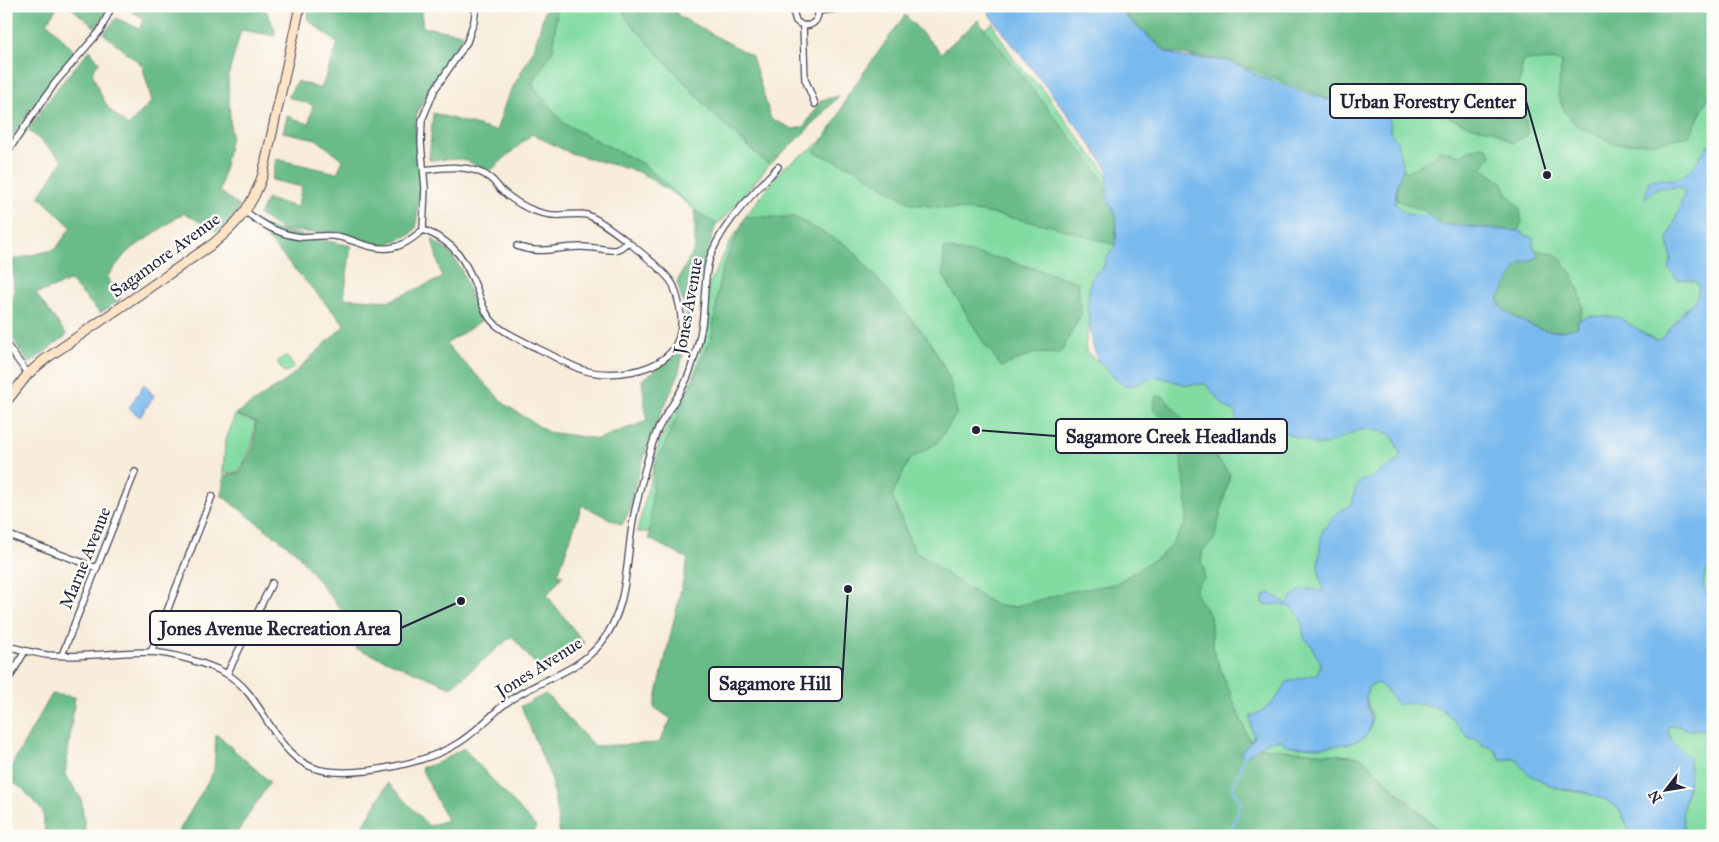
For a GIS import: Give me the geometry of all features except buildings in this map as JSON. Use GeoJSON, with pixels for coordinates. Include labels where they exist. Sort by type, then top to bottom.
{"type":"FeatureCollection","features":[{"type":"Feature","properties":{"kind":"main road","name":"Sagamore Avenue"},"geometry":{"type":"LineString","coordinates":[[6,402],[28,374],[56,351],[214,243],[246,212],[258,191],[263,174],[300,6]]}},
{"type":"Feature","properties":{"kind":"street"},"geometry":{"type":"LineString","coordinates":[[6,154],[55,83],[100,31],[112,6]]}},
{"type":"Feature","properties":{"kind":"street"},"geometry":{"type":"LineString","coordinates":[[423,230],[425,207],[421,143],[422,120],[435,89],[466,42],[476,6]]}},
{"type":"Feature","properties":{"kind":"street"},"geometry":{"type":"LineString","coordinates":[[795,6],[794,16],[796,21],[803,26],[808,26],[816,22],[818,9],[835,9],[836,6]]}},
{"type":"Feature","properties":{"kind":"street"},"geometry":{"type":"LineString","coordinates":[[803,26],[806,79],[816,104]]}},
{"type":"Feature","properties":{"kind":"street","name":"Jones Avenue"},"geometry":{"type":"LineString","coordinates":[[6,646],[49,655],[112,655],[151,652],[183,658],[227,674],[249,694],[283,744],[295,758],[312,768],[340,772],[379,769],[421,760],[438,754],[461,741],[518,694],[574,667],[584,660],[605,637],[620,608],[633,522],[650,455],[666,414],[685,383],[699,340],[709,262],[716,244],[744,205],[778,167]]}},
{"type":"Feature","properties":{"kind":"street"},"geometry":{"type":"LineString","coordinates":[[423,230],[455,248],[463,258],[487,314],[496,325],[528,344],[572,366],[598,372],[627,372],[652,366],[668,356],[679,340],[682,323],[678,300],[672,283],[628,242],[594,218],[585,215],[546,215],[528,208],[502,190],[489,177],[477,171],[466,168],[424,170]]}},
{"type":"Feature","properties":{"kind":"street"},"geometry":{"type":"LineString","coordinates":[[246,212],[264,225],[282,233],[302,237],[339,237],[378,248],[400,246],[423,230]]}},
{"type":"Feature","properties":{"kind":"street"},"geometry":{"type":"LineString","coordinates":[[518,246],[533,251],[582,246],[615,250],[628,242]]}},
{"type":"Feature","properties":{"kind":"street"},"geometry":{"type":"LineString","coordinates":[[6,344],[28,374]]}},
{"type":"Feature","properties":{"kind":"street","name":"Marne Avenue"},"geometry":{"type":"LineString","coordinates":[[62,655],[135,472]]}},
{"type":"Feature","properties":{"kind":"street"},"geometry":{"type":"LineString","coordinates":[[151,652],[212,496]]}},
{"type":"Feature","properties":{"kind":"street"},"geometry":{"type":"LineString","coordinates":[[6,534],[97,568]]}},
{"type":"Feature","properties":{"kind":"street"},"geometry":{"type":"LineString","coordinates":[[227,674],[272,583]]}},
{"type":"Feature","properties":{"kind":"street"},"geometry":{"type":"LineString","coordinates":[[6,684],[25,651]]}},
{"type":"Feature","properties":{"kind":"green space"},"geometry":{"type":"Polygon","coordinates":[[[6,6],[58,6],[47,22],[75,52],[32,108],[6,146],[6,6]]]}},
{"type":"Feature","properties":{"kind":"green space"},"geometry":{"type":"Polygon","coordinates":[[[69,6],[108,6],[105,15],[96,28],[69,6]]]}},
{"type":"Feature","properties":{"kind":"green space"},"geometry":{"type":"Polygon","coordinates":[[[123,6],[264,6],[276,36],[241,30],[228,77],[231,136],[220,191],[240,207],[231,221],[218,232],[184,213],[127,252],[107,277],[121,299],[100,313],[70,281],[36,294],[67,335],[29,364],[6,328],[6,305],[14,293],[12,260],[56,249],[71,227],[39,196],[63,160],[28,130],[58,87],[90,50],[99,62],[92,72],[99,91],[109,109],[128,126],[152,101],[142,65],[104,34],[116,18],[140,29],[143,18],[123,6]]]}},
{"type":"Feature","properties":{"kind":"green space"},"geometry":{"type":"Polygon","coordinates":[[[310,6],[320,6],[328,10],[332,6],[420,6],[423,27],[464,34],[418,110],[415,124],[421,171],[416,228],[411,234],[382,246],[332,232],[313,233],[283,230],[259,215],[267,199],[297,207],[302,187],[272,180],[276,159],[337,173],[343,160],[316,139],[283,132],[287,116],[309,124],[313,105],[288,97],[297,81],[321,89],[338,44],[307,19],[310,6]]]}},
{"type":"Feature","properties":{"kind":"green space"},"geometry":{"type":"Polygon","coordinates":[[[546,6],[557,6],[553,50],[532,84],[564,124],[643,164],[687,202],[639,172],[570,153],[532,134],[490,171],[462,159],[429,160],[433,113],[496,131],[507,98],[534,49],[546,6]]]}},
{"type":"Feature","properties":{"kind":"green space"},"geometry":{"type":"Polygon","coordinates":[[[557,6],[623,6],[626,18],[715,116],[769,165],[723,220],[716,224],[695,211],[643,164],[564,124],[531,84],[553,50],[557,6]]]}},
{"type":"Feature","properties":{"kind":"green space"},"geometry":{"type":"Polygon","coordinates":[[[623,6],[672,6],[679,16],[752,56],[771,119],[793,129],[804,127],[821,100],[839,96],[809,128],[769,165],[715,116],[626,18],[623,6]]]}},
{"type":"Feature","properties":{"kind":"green space"},"geometry":{"type":"Polygon","coordinates":[[[1116,6],[1713,6],[1713,87],[1690,136],[1653,143],[1615,144],[1576,125],[1565,112],[1558,96],[1562,61],[1522,60],[1521,76],[1517,89],[1523,105],[1528,135],[1513,143],[1492,130],[1473,127],[1415,103],[1408,90],[1385,97],[1366,93],[1332,100],[1230,61],[1167,52],[1116,6]]]}},
{"type":"Feature","properties":{"kind":"green space"},"geometry":{"type":"Polygon","coordinates":[[[1713,6],[1713,148],[1688,275],[1712,293],[1666,340],[1655,340],[1636,328],[1565,331],[1519,324],[1501,311],[1501,306],[1526,261],[1496,229],[1431,217],[1421,218],[1398,210],[1394,199],[1392,143],[1388,107],[1379,96],[1352,95],[1322,99],[1254,74],[1243,66],[1209,63],[1155,42],[1141,34],[1125,15],[1713,6]]]}},
{"type":"Feature","properties":{"kind":"green space"},"geometry":{"type":"Polygon","coordinates":[[[905,15],[941,53],[978,20],[1101,176],[1117,216],[1115,245],[1052,226],[982,212],[911,204],[856,169],[814,152],[830,133],[849,93],[905,15]]]}},
{"type":"Feature","properties":{"kind":"green space"},"geometry":{"type":"Polygon","coordinates":[[[993,23],[1016,62],[1045,92],[1099,163],[1115,188],[1125,217],[1090,323],[1085,346],[1087,353],[1102,364],[1151,378],[1162,377],[1188,384],[1200,381],[1388,433],[1400,449],[1402,455],[1333,590],[1295,608],[1323,652],[1322,675],[1286,684],[1274,703],[1266,710],[1250,742],[1239,716],[1223,716],[754,531],[637,532],[660,440],[693,378],[707,328],[708,286],[733,237],[748,218],[745,217],[783,168],[820,143],[906,25],[942,61],[993,23]]]}},
{"type":"Feature","properties":{"kind":"green space"},"geometry":{"type":"Polygon","coordinates":[[[1481,146],[1488,148],[1491,156],[1482,168],[1503,183],[1507,193],[1520,209],[1522,222],[1517,231],[1438,224],[1425,211],[1396,200],[1397,184],[1403,168],[1408,172],[1433,157],[1440,150],[1460,155],[1481,146]]]}},
{"type":"Feature","properties":{"kind":"green space"},"geometry":{"type":"Polygon","coordinates":[[[695,211],[716,224],[700,278],[678,376],[652,434],[634,488],[631,508],[622,525],[582,505],[558,574],[563,575],[547,595],[584,643],[576,650],[539,669],[512,636],[451,687],[356,648],[347,618],[296,552],[222,496],[224,476],[240,473],[254,447],[256,422],[236,414],[287,380],[345,325],[255,225],[351,246],[344,298],[389,301],[442,278],[432,239],[450,253],[461,269],[474,304],[484,319],[446,344],[506,405],[548,432],[598,439],[647,421],[642,380],[680,352],[689,322],[677,282],[695,248],[695,211]]]}},
{"type":"Feature","properties":{"kind":"green space"},"geometry":{"type":"Polygon","coordinates":[[[745,217],[795,217],[851,248],[930,341],[949,377],[957,413],[938,442],[909,460],[892,496],[915,552],[997,606],[1014,607],[1067,592],[1115,584],[1163,554],[1175,540],[1186,522],[1187,509],[1178,437],[1167,421],[1153,409],[1156,396],[1164,397],[1230,474],[1214,540],[1203,550],[1201,562],[1204,568],[1204,579],[1196,587],[1196,595],[1210,616],[1214,653],[1252,747],[1361,757],[1445,836],[560,836],[552,780],[521,706],[546,694],[594,746],[659,743],[671,719],[654,707],[688,559],[649,539],[654,469],[712,336],[721,272],[745,217]]]}},
{"type":"Feature","properties":{"kind":"green space"},"geometry":{"type":"Polygon","coordinates":[[[944,248],[1003,259],[1078,282],[1081,314],[1060,354],[1035,353],[1001,367],[988,347],[986,347],[943,275],[944,248]]]}},
{"type":"Feature","properties":{"kind":"green space"},"geometry":{"type":"Polygon","coordinates":[[[1535,251],[1554,254],[1569,270],[1580,295],[1583,308],[1577,327],[1561,331],[1545,330],[1523,322],[1504,311],[1500,306],[1498,299],[1519,264],[1539,257],[1535,251]]]}},
{"type":"Feature","properties":{"kind":"green space"},"geometry":{"type":"Polygon","coordinates":[[[286,355],[294,367],[285,373],[277,362],[286,355]]]}},
{"type":"Feature","properties":{"kind":"green space"},"geometry":{"type":"Polygon","coordinates":[[[235,415],[255,422],[252,447],[239,472],[223,474],[225,443],[235,415]]]}},
{"type":"Feature","properties":{"kind":"green space"},"geometry":{"type":"Polygon","coordinates":[[[1713,558],[1713,602],[1704,588],[1700,572],[1713,558]]]}},
{"type":"Feature","properties":{"kind":"green space"},"geometry":{"type":"Polygon","coordinates":[[[1377,683],[1384,686],[1387,692],[1406,702],[1421,703],[1446,712],[1468,737],[1478,740],[1483,746],[1488,745],[1497,753],[1500,759],[1516,759],[1530,773],[1547,784],[1560,789],[1597,796],[1611,803],[1622,814],[1631,836],[1445,836],[1361,757],[1259,748],[1265,742],[1275,739],[1297,747],[1346,744],[1370,730],[1372,717],[1366,698],[1368,687],[1377,683]]]}},
{"type":"Feature","properties":{"kind":"green space"},"geometry":{"type":"Polygon","coordinates":[[[52,694],[75,697],[65,775],[81,798],[86,836],[43,836],[45,834],[43,812],[23,789],[6,778],[52,694]]]}},
{"type":"Feature","properties":{"kind":"green space"},"geometry":{"type":"Polygon","coordinates":[[[1667,720],[1713,727],[1713,836],[1685,835],[1682,814],[1688,784],[1666,730],[1667,720]]]}},
{"type":"Feature","properties":{"kind":"green space"},"geometry":{"type":"Polygon","coordinates":[[[216,734],[270,782],[235,836],[176,836],[214,771],[216,734]]]}},
{"type":"Feature","properties":{"kind":"green space"},"geometry":{"type":"Polygon","coordinates":[[[463,748],[536,827],[532,836],[357,836],[388,783],[429,826],[447,820],[421,768],[440,762],[463,748]]]}},
{"type":"Feature","properties":{"kind":"water"},"geometry":{"type":"Polygon","coordinates":[[[987,6],[1114,6],[1166,52],[1184,57],[1229,61],[1263,78],[1331,101],[1366,93],[1380,96],[1388,105],[1391,133],[1397,142],[1403,168],[1397,184],[1395,203],[1405,214],[1429,215],[1438,224],[1519,230],[1525,235],[1534,238],[1532,242],[1539,257],[1519,264],[1498,299],[1500,306],[1507,313],[1523,322],[1545,330],[1569,330],[1577,327],[1578,320],[1589,316],[1618,317],[1655,340],[1662,339],[1685,310],[1696,300],[1699,288],[1696,282],[1686,279],[1678,280],[1669,269],[1671,259],[1668,238],[1681,205],[1681,199],[1685,196],[1684,190],[1680,187],[1657,188],[1645,199],[1649,181],[1679,178],[1685,175],[1694,166],[1708,145],[1713,147],[1713,206],[1710,223],[1713,240],[1713,561],[1704,577],[1704,586],[1713,602],[1713,727],[1691,730],[1670,726],[1668,730],[1672,741],[1689,758],[1690,775],[1682,814],[1685,836],[1631,836],[1624,817],[1618,808],[1606,800],[1584,792],[1561,789],[1548,784],[1527,773],[1516,759],[1500,759],[1497,753],[1488,745],[1485,747],[1478,740],[1468,737],[1446,712],[1436,707],[1406,702],[1398,705],[1386,690],[1377,683],[1368,687],[1366,696],[1371,720],[1370,729],[1366,736],[1357,741],[1332,746],[1304,747],[1285,745],[1282,740],[1277,740],[1263,745],[1245,757],[1240,753],[1253,739],[1254,735],[1250,717],[1272,703],[1287,682],[1317,674],[1321,663],[1310,644],[1304,638],[1298,614],[1291,607],[1282,604],[1265,604],[1263,603],[1263,598],[1266,594],[1270,593],[1288,603],[1294,595],[1302,590],[1323,591],[1318,567],[1322,531],[1337,513],[1352,504],[1356,486],[1361,480],[1368,480],[1399,460],[1400,454],[1395,440],[1388,433],[1369,429],[1356,431],[1325,445],[1314,444],[1255,424],[1247,424],[1240,430],[1232,431],[1232,427],[1237,422],[1235,412],[1223,405],[1206,384],[1186,385],[1160,377],[1151,378],[1135,385],[1124,385],[1098,360],[1093,346],[1087,308],[1090,283],[1094,274],[1102,270],[1106,259],[1115,245],[1117,231],[1116,216],[1107,198],[1108,170],[1084,135],[991,17],[987,6]]]}},
{"type":"Feature","properties":{"kind":"water"},"geometry":{"type":"Polygon","coordinates":[[[144,384],[154,396],[140,417],[129,408],[144,384]]]}},
{"type":"Feature","properties":{"kind":"waterway"},"geometry":{"type":"LineString","coordinates":[[1229,836],[1241,803],[1232,788],[1245,757]]}},
{"type":"Feature","properties":{"kind":"place","name":"Urban Forestry Center"},"geometry":{"type":"Point","coordinates":[1547,175]}},
{"type":"Feature","properties":{"kind":"place","name":"Sagamore Creek Headlands"},"geometry":{"type":"Point","coordinates":[976,430]}},
{"type":"Feature","properties":{"kind":"place","name":"Sagamore Hill"},"geometry":{"type":"Point","coordinates":[848,589]}},
{"type":"Feature","properties":{"kind":"place","name":"Jones Avenue Recreation Area"},"geometry":{"type":"Point","coordinates":[461,601]}}]}
